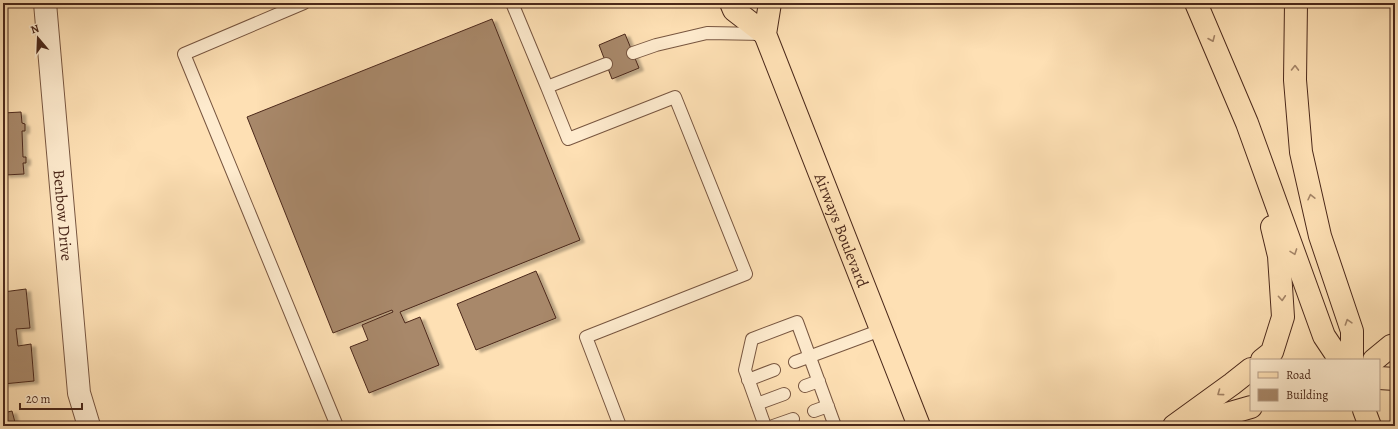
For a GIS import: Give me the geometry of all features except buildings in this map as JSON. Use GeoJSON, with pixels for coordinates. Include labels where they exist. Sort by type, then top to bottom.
{"type":"FeatureCollection","features":[{"type":"Feature","properties":{"kind":"main road"},"geometry":{"type":"LineString","coordinates":[[731,3],[734,10],[765,34],[770,3]]}},
{"type":"Feature","properties":{"kind":"main road"},"geometry":{"type":"LineString","coordinates":[[1196,3],[1248,123],[1324,336],[1339,359]]}},
{"type":"Feature","properties":{"kind":"main road"},"geometry":{"type":"LineString","coordinates":[[1296,3],[1295,80],[1301,152],[1320,236],[1352,332],[1352,359]]}},
{"type":"Feature","properties":{"kind":"main road","name":"Airways Boulevard"},"geometry":{"type":"LineString","coordinates":[[765,34],[918,426]]}},
{"type":"Feature","properties":{"kind":"main road"},"geometry":{"type":"LineString","coordinates":[[1248,123],[1279,256],[1283,317],[1272,352],[1263,359]]}},
{"type":"Feature","properties":{"kind":"main road"},"geometry":{"type":"LineString","coordinates":[[1375,359],[1391,346],[1395,345]]}},
{"type":"Feature","properties":{"kind":"main road"},"geometry":{"type":"LineString","coordinates":[[1174,426],[1250,370]]}},
{"type":"Feature","properties":{"kind":"main road"},"geometry":{"type":"LineString","coordinates":[[1380,378],[1395,379]]}},
{"type":"Feature","properties":{"kind":"main road"},"geometry":{"type":"LineString","coordinates":[[1185,426],[1250,407]]}},
{"type":"Feature","properties":{"kind":"main road"},"geometry":{"type":"LineString","coordinates":[[1364,411],[1370,426]]}},
{"type":"Feature","properties":{"kind":"street","name":"Benbow Drive"},"geometry":{"type":"LineString","coordinates":[[45,3],[79,393],[88,426]]}},
{"type":"Feature","properties":{"kind":"lane"},"geometry":{"type":"LineString","coordinates":[[304,3],[184,54],[337,426]]}},
{"type":"Feature","properties":{"kind":"lane"},"geometry":{"type":"LineString","coordinates":[[512,3],[568,139],[675,97],[746,274],[586,337],[620,426]]}},
{"type":"Feature","properties":{"kind":"lane"},"geometry":{"type":"LineString","coordinates":[[633,53],[656,45],[707,33],[765,34]]}},
{"type":"Feature","properties":{"kind":"lane"},"geometry":{"type":"LineString","coordinates":[[547,87],[606,64]]}},
{"type":"Feature","properties":{"kind":"lane"},"geometry":{"type":"LineString","coordinates":[[765,426],[745,370],[752,339],[798,322],[835,426]]}},
{"type":"Feature","properties":{"kind":"lane"},"geometry":{"type":"LineString","coordinates":[[795,362],[881,330]]}},
{"type":"Feature","properties":{"kind":"lane"},"geometry":{"type":"LineString","coordinates":[[748,380],[774,370]]}},
{"type":"Feature","properties":{"kind":"lane"},"geometry":{"type":"LineString","coordinates":[[805,386],[819,381]]}},
{"type":"Feature","properties":{"kind":"lane"},"geometry":{"type":"LineString","coordinates":[[757,404],[784,394]]}},
{"type":"Feature","properties":{"kind":"lane"},"geometry":{"type":"LineString","coordinates":[[814,411],[828,406]]}},
{"type":"Feature","properties":{"kind":"lane"},"geometry":{"type":"LineString","coordinates":[[773,426],[793,419]]}}]}
